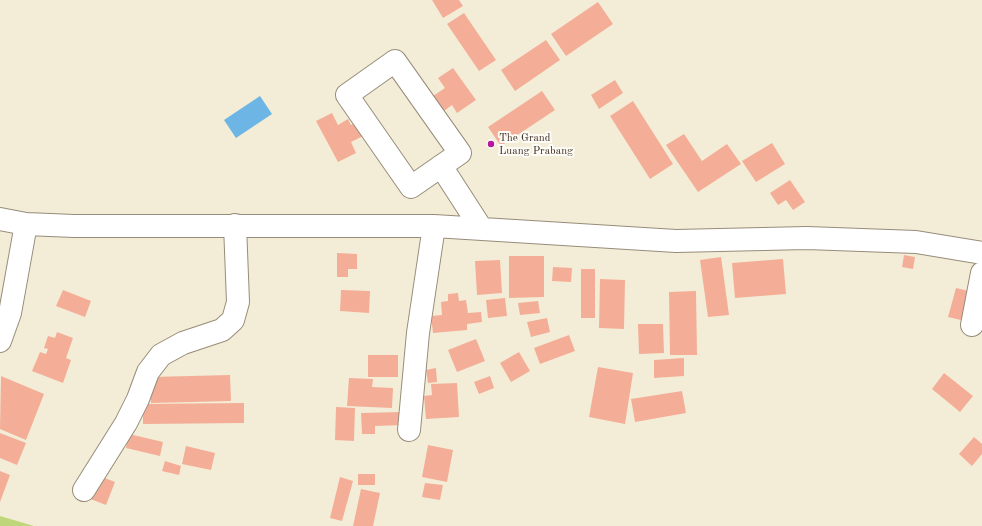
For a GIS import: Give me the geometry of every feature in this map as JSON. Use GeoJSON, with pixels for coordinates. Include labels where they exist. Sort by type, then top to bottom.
{"type":"FeatureCollection","features":[{"type":"Feature","properties":{"kind":"street"},"geometry":{"type":"LineString","coordinates":[[395,61],[460,153],[441,166],[412,187],[347,95],[395,61]]}},
{"type":"Feature","properties":{"kind":"street"},"geometry":{"type":"LineString","coordinates":[[441,166],[481,228]]}},
{"type":"Feature","properties":{"kind":"street"},"geometry":{"type":"LineString","coordinates":[[0,219],[26,224],[434,226],[676,241],[807,238],[916,242],[982,253]]}},
{"type":"Feature","properties":{"kind":"street"},"geometry":{"type":"LineString","coordinates":[[0,341],[10,313],[26,224]]}},
{"type":"Feature","properties":{"kind":"street"},"geometry":{"type":"LineString","coordinates":[[84,490],[126,423],[138,399],[148,372],[161,355],[183,343],[222,330],[233,320],[238,302],[235,225]]}},
{"type":"Feature","properties":{"kind":"street"},"geometry":{"type":"LineString","coordinates":[[409,430],[418,333],[434,226]]}},
{"type":"Feature","properties":{"kind":"street"},"geometry":{"type":"LineString","coordinates":[[972,325],[982,273]]}},
{"type":"Feature","properties":{"kind":"green space"},"geometry":{"type":"Polygon","coordinates":[[[0,516],[34,526],[0,526],[0,516]]]}},
{"type":"Feature","properties":{"kind":"water"},"geometry":{"type":"Polygon","coordinates":[[[260,96],[272,114],[236,138],[224,120],[260,96]]]}},
{"type":"Feature","properties":{"kind":"building"},"geometry":{"type":"Polygon","coordinates":[[[432,0],[459,0],[463,6],[443,18],[432,0]]]}},
{"type":"Feature","properties":{"kind":"building"},"geometry":{"type":"Polygon","coordinates":[[[598,2],[613,24],[566,56],[551,34],[598,2]]]}},
{"type":"Feature","properties":{"kind":"building"},"geometry":{"type":"Polygon","coordinates":[[[464,13],[496,60],[479,71],[447,24],[464,13]]]}},
{"type":"Feature","properties":{"kind":"building"},"geometry":{"type":"Polygon","coordinates":[[[546,40],[560,60],[515,91],[501,70],[546,40]]]}},
{"type":"Feature","properties":{"kind":"building"},"geometry":{"type":"Polygon","coordinates":[[[453,68],[476,100],[457,113],[452,105],[444,111],[433,96],[445,88],[438,78],[453,68]]]}},
{"type":"Feature","properties":{"kind":"building"},"geometry":{"type":"Polygon","coordinates":[[[615,80],[623,93],[599,109],[591,95],[615,80]]]}},
{"type":"Feature","properties":{"kind":"building"},"geometry":{"type":"Polygon","coordinates":[[[542,91],[555,110],[501,146],[488,127],[542,91]]]}},
{"type":"Feature","properties":{"kind":"building"},"geometry":{"type":"Polygon","coordinates":[[[633,101],[673,164],[650,179],[610,116],[633,101]]]}},
{"type":"Feature","properties":{"kind":"building"},"geometry":{"type":"Polygon","coordinates":[[[332,113],[338,125],[348,119],[351,125],[358,121],[365,135],[351,142],[356,153],[338,162],[316,121],[332,113]]]}},
{"type":"Feature","properties":{"kind":"building"},"geometry":{"type":"Polygon","coordinates":[[[684,134],[702,161],[727,144],[741,164],[698,192],[666,145],[684,134]]]}},
{"type":"Feature","properties":{"kind":"building"},"geometry":{"type":"Polygon","coordinates":[[[772,143],[785,164],[756,182],[742,161],[772,143]]]}},
{"type":"Feature","properties":{"kind":"building"},"geometry":{"type":"Polygon","coordinates":[[[790,180],[805,202],[793,210],[786,200],[778,205],[770,193],[790,180]]]}},
{"type":"Feature","properties":{"kind":"building"},"geometry":{"type":"Polygon","coordinates":[[[337,253],[357,254],[357,269],[348,269],[348,277],[337,277],[337,253]]]}},
{"type":"Feature","properties":{"kind":"building"},"geometry":{"type":"Polygon","coordinates":[[[904,255],[915,257],[913,269],[902,267],[904,255]]]}},
{"type":"Feature","properties":{"kind":"building"},"geometry":{"type":"Polygon","coordinates":[[[509,256],[544,256],[544,297],[509,298],[509,256]]]}},
{"type":"Feature","properties":{"kind":"building"},"geometry":{"type":"Polygon","coordinates":[[[721,257],[729,315],[708,317],[700,260],[721,257]]]}},
{"type":"Feature","properties":{"kind":"building"},"geometry":{"type":"Polygon","coordinates":[[[783,259],[786,294],[735,298],[732,263],[783,259]]]}},
{"type":"Feature","properties":{"kind":"building"},"geometry":{"type":"Polygon","coordinates":[[[500,260],[502,293],[477,295],[475,261],[500,260]]]}},
{"type":"Feature","properties":{"kind":"building"},"geometry":{"type":"Polygon","coordinates":[[[553,267],[572,268],[571,282],[552,281],[553,267]]]}},
{"type":"Feature","properties":{"kind":"building"},"geometry":{"type":"Polygon","coordinates":[[[581,269],[595,269],[595,318],[581,318],[581,269]]]}},
{"type":"Feature","properties":{"kind":"building"},"geometry":{"type":"Polygon","coordinates":[[[600,279],[625,280],[624,329],[599,328],[600,279]]]}},
{"type":"Feature","properties":{"kind":"building"},"geometry":{"type":"Polygon","coordinates":[[[956,288],[973,292],[965,321],[948,317],[956,288]]]}},
{"type":"Feature","properties":{"kind":"building"},"geometry":{"type":"Polygon","coordinates":[[[63,290],[91,301],[85,317],[56,306],[63,290]]]}},
{"type":"Feature","properties":{"kind":"building"},"geometry":{"type":"Polygon","coordinates":[[[341,290],[370,291],[369,313],[340,311],[341,290]]]}},
{"type":"Feature","properties":{"kind":"building"},"geometry":{"type":"Polygon","coordinates":[[[696,291],[697,355],[670,355],[669,292],[696,291]]]}},
{"type":"Feature","properties":{"kind":"building"},"geometry":{"type":"Polygon","coordinates":[[[458,293],[459,301],[466,300],[468,313],[481,312],[482,322],[467,324],[467,330],[433,333],[431,316],[442,315],[441,302],[448,301],[448,294],[458,293]]]}},
{"type":"Feature","properties":{"kind":"building"},"geometry":{"type":"Polygon","coordinates":[[[505,298],[507,316],[488,318],[486,300],[505,298]]]}},
{"type":"Feature","properties":{"kind":"building"},"geometry":{"type":"Polygon","coordinates":[[[538,301],[540,313],[520,315],[518,303],[538,301]]]}},
{"type":"Feature","properties":{"kind":"building"},"geometry":{"type":"Polygon","coordinates":[[[547,318],[550,332],[531,337],[527,322],[547,318]]]}},
{"type":"Feature","properties":{"kind":"building"},"geometry":{"type":"Polygon","coordinates":[[[638,324],[663,324],[664,353],[639,354],[638,324]]]}},
{"type":"Feature","properties":{"kind":"building"},"geometry":{"type":"Polygon","coordinates":[[[57,332],[73,338],[66,358],[71,360],[63,383],[32,371],[40,352],[46,354],[48,349],[44,348],[48,336],[55,338],[57,332]]]}},
{"type":"Feature","properties":{"kind":"building"},"geometry":{"type":"Polygon","coordinates":[[[569,335],[575,351],[540,364],[534,348],[569,335]]]}},
{"type":"Feature","properties":{"kind":"building"},"geometry":{"type":"Polygon","coordinates":[[[476,339],[485,361],[457,372],[448,350],[476,339]]]}},
{"type":"Feature","properties":{"kind":"building"},"geometry":{"type":"Polygon","coordinates":[[[519,352],[530,371],[511,382],[500,363],[519,352]]]}},
{"type":"Feature","properties":{"kind":"building"},"geometry":{"type":"Polygon","coordinates":[[[368,355],[398,355],[398,377],[368,377],[368,355]]]}},
{"type":"Feature","properties":{"kind":"building"},"geometry":{"type":"Polygon","coordinates":[[[684,358],[684,376],[654,378],[654,360],[684,358]]]}},
{"type":"Feature","properties":{"kind":"building"},"geometry":{"type":"Polygon","coordinates":[[[598,367],[633,373],[625,424],[589,417],[598,367]]]}},
{"type":"Feature","properties":{"kind":"building"},"geometry":{"type":"Polygon","coordinates":[[[436,368],[437,382],[428,383],[426,370],[436,368]]]}},
{"type":"Feature","properties":{"kind":"building"},"geometry":{"type":"Polygon","coordinates":[[[944,373],[973,396],[960,412],[932,389],[944,373]]]}},
{"type":"Feature","properties":{"kind":"building"},"geometry":{"type":"Polygon","coordinates":[[[230,375],[231,401],[151,403],[150,377],[230,375]]]}},
{"type":"Feature","properties":{"kind":"building"},"geometry":{"type":"Polygon","coordinates":[[[1,376],[44,394],[26,440],[0,429],[1,376]]]}},
{"type":"Feature","properties":{"kind":"building"},"geometry":{"type":"Polygon","coordinates":[[[490,376],[494,388],[479,394],[474,382],[490,376]]]}},
{"type":"Feature","properties":{"kind":"building"},"geometry":{"type":"Polygon","coordinates":[[[349,378],[373,379],[372,387],[393,388],[392,408],[347,406],[349,378]]]}},
{"type":"Feature","properties":{"kind":"building"},"geometry":{"type":"Polygon","coordinates":[[[457,383],[459,417],[426,419],[424,396],[432,395],[431,384],[457,383]]]}},
{"type":"Feature","properties":{"kind":"building"},"geometry":{"type":"Polygon","coordinates":[[[682,391],[686,413],[635,422],[631,399],[682,391]]]}},
{"type":"Feature","properties":{"kind":"building"},"geometry":{"type":"Polygon","coordinates":[[[244,403],[244,423],[143,424],[143,404],[244,403]]]}},
{"type":"Feature","properties":{"kind":"building"},"geometry":{"type":"Polygon","coordinates":[[[336,407],[355,408],[354,441],[335,440],[336,407]]]}},
{"type":"Feature","properties":{"kind":"building"},"geometry":{"type":"Polygon","coordinates":[[[402,412],[402,425],[375,426],[375,434],[362,434],[361,413],[402,412]]]}},
{"type":"Feature","properties":{"kind":"building"},"geometry":{"type":"Polygon","coordinates":[[[0,433],[26,443],[17,465],[0,458],[0,433]]]}},
{"type":"Feature","properties":{"kind":"building"},"geometry":{"type":"Polygon","coordinates":[[[129,434],[163,442],[160,456],[126,448],[129,434]]]}},
{"type":"Feature","properties":{"kind":"building"},"geometry":{"type":"Polygon","coordinates":[[[974,437],[982,444],[982,454],[972,466],[959,454],[974,437]]]}},
{"type":"Feature","properties":{"kind":"building"},"geometry":{"type":"Polygon","coordinates":[[[428,445],[453,450],[447,482],[422,477],[428,445]]]}},
{"type":"Feature","properties":{"kind":"building"},"geometry":{"type":"Polygon","coordinates":[[[186,446],[215,453],[211,470],[182,464],[186,446]]]}},
{"type":"Feature","properties":{"kind":"building"},"geometry":{"type":"Polygon","coordinates":[[[165,461],[181,466],[179,475],[162,471],[165,461]]]}},
{"type":"Feature","properties":{"kind":"building"},"geometry":{"type":"Polygon","coordinates":[[[0,471],[10,475],[0,502],[0,471]]]}},
{"type":"Feature","properties":{"kind":"building"},"geometry":{"type":"Polygon","coordinates":[[[358,474],[375,474],[375,485],[358,485],[358,474]]]}},
{"type":"Feature","properties":{"kind":"building"},"geometry":{"type":"Polygon","coordinates":[[[97,475],[115,482],[106,505],[88,498],[97,475]]]}},
{"type":"Feature","properties":{"kind":"building"},"geometry":{"type":"Polygon","coordinates":[[[340,477],[353,481],[342,521],[330,518],[340,477]]]}},
{"type":"Feature","properties":{"kind":"building"},"geometry":{"type":"Polygon","coordinates":[[[425,483],[443,485],[440,500],[422,497],[425,483]]]}},
{"type":"Feature","properties":{"kind":"building"},"geometry":{"type":"Polygon","coordinates":[[[361,489],[380,493],[373,526],[353,526],[361,489]]]}},
{"type":"Feature","properties":{"kind":"place","name":"The Grand Luang Prabang"},"geometry":{"type":"Point","coordinates":[491,144]}}]}
